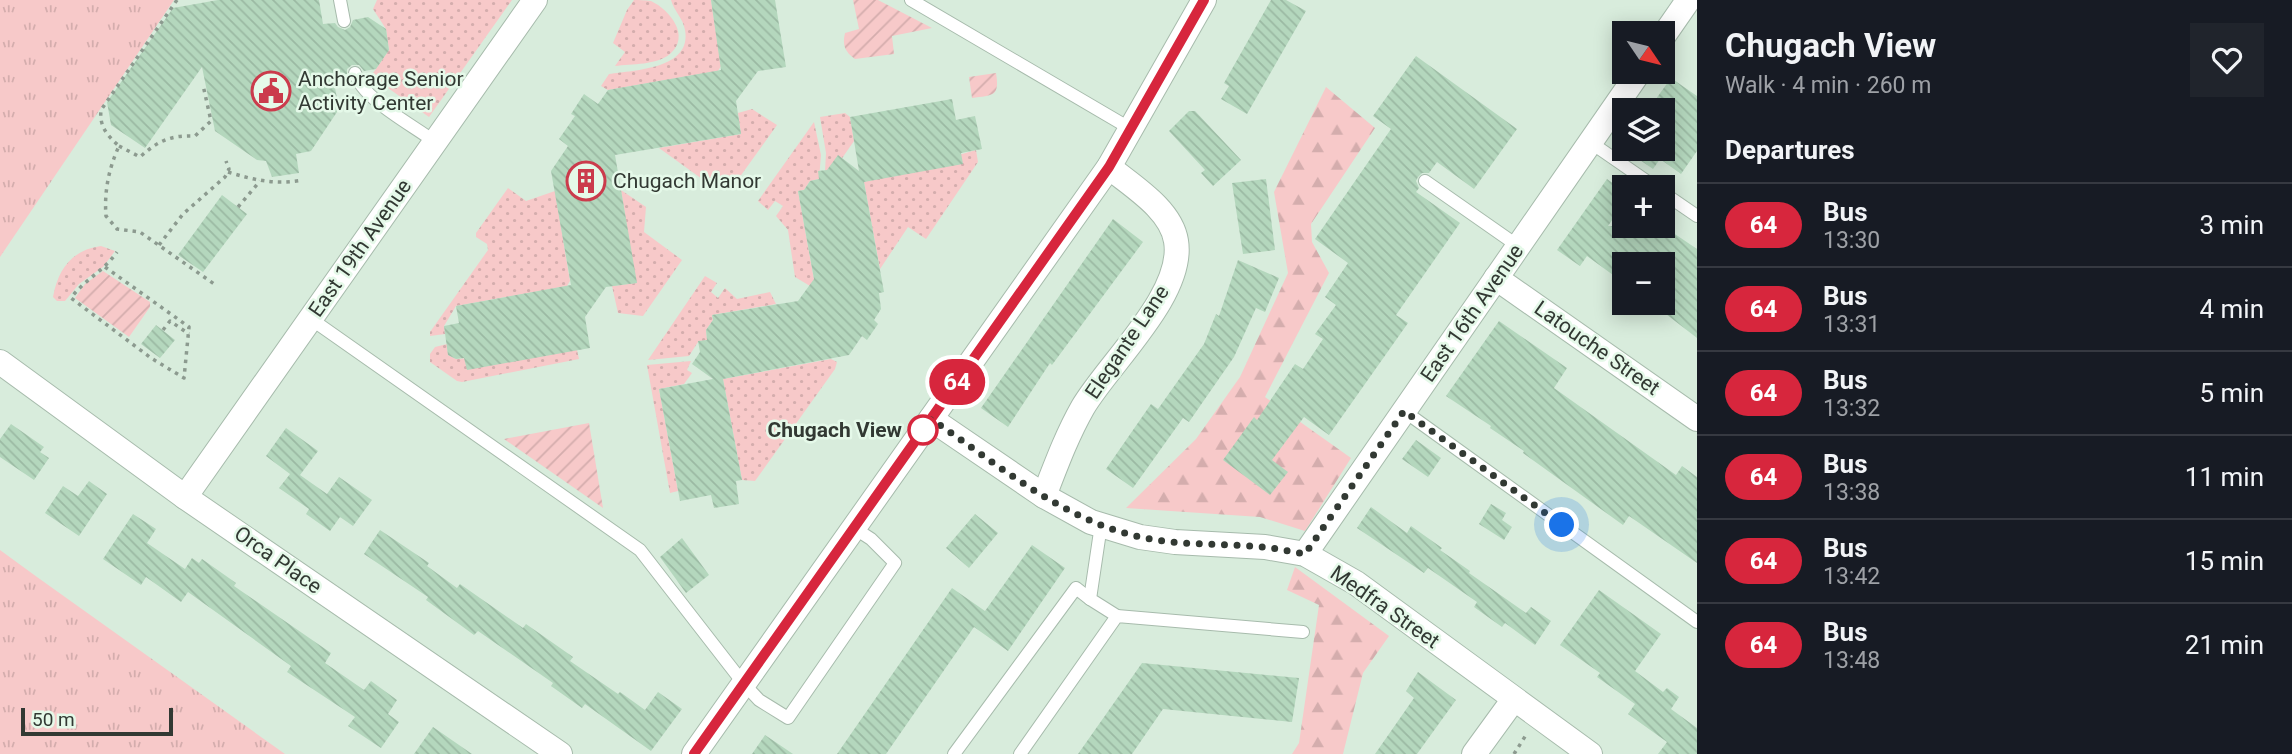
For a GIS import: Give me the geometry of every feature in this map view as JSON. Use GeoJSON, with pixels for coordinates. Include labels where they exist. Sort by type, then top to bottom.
{"type":"FeatureCollection","features":[{"type":"Feature","properties":{"kind":"street","name":"East 19th Avenue"},"geometry":{"type":"LineString","coordinates":[[185,496],[534,0]]}},
{"type":"Feature","properties":{"kind":"street"},"geometry":{"type":"LineString","coordinates":[[694,754],[1109,167],[1204,0]]}},
{"type":"Feature","properties":{"kind":"street"},"geometry":{"type":"LineString","coordinates":[[1675,22],[1690,3]]}},
{"type":"Feature","properties":{"kind":"street","name":"East 16th Avenue"},"geometry":{"type":"LineString","coordinates":[[1305,554],[1631,84]]}},
{"type":"Feature","properties":{"kind":"street","name":"Elegante Lane"},"geometry":{"type":"LineString","coordinates":[[1044,496],[1065,442],[1084,405],[1166,293],[1175,268],[1176,241],[1164,214],[1109,167]]}},
{"type":"Feature","properties":{"kind":"street","name":"Latouche Street"},"geometry":{"type":"LineString","coordinates":[[1496,278],[1697,419]]}},
{"type":"Feature","properties":{"kind":"street","name":"Orca Place"},"geometry":{"type":"LineString","coordinates":[[0,362],[185,496],[560,754]]}},
{"type":"Feature","properties":{"kind":"street","name":"Medfra Street"},"geometry":{"type":"LineString","coordinates":[[931,419],[1044,496],[1091,522],[1151,539],[1265,547],[1305,554],[1356,583],[1590,754]]}},
{"type":"Feature","properties":{"kind":"street"},"geometry":{"type":"LineString","coordinates":[[1474,754],[1514,699]]}},
{"type":"Feature","properties":{"kind":"lane"},"geometry":{"type":"LineString","coordinates":[[340,0],[344,21]]}},
{"type":"Feature","properties":{"kind":"lane"},"geometry":{"type":"LineString","coordinates":[[911,0],[1131,129]]}},
{"type":"Feature","properties":{"kind":"lane"},"geometry":{"type":"LineString","coordinates":[[355,73],[356,78],[375,100],[435,142]]}},
{"type":"Feature","properties":{"kind":"lane"},"geometry":{"type":"LineString","coordinates":[[1590,142],[1638,175]]}},
{"type":"Feature","properties":{"kind":"lane"},"geometry":{"type":"LineString","coordinates":[[1425,181],[1518,246]]}},
{"type":"Feature","properties":{"kind":"lane"},"geometry":{"type":"LineString","coordinates":[[1675,201],[1697,216]]}},
{"type":"Feature","properties":{"kind":"lane"},"geometry":{"type":"LineString","coordinates":[[311,319],[640,550],[744,684],[759,700],[788,718],[895,563],[854,528]]}},
{"type":"Feature","properties":{"kind":"lane"},"geometry":{"type":"LineString","coordinates":[[1404,411],[1697,622]]}},
{"type":"Feature","properties":{"kind":"lane"},"geometry":{"type":"LineString","coordinates":[[1090,598],[1101,525]]}},
{"type":"Feature","properties":{"kind":"lane"},"geometry":{"type":"LineString","coordinates":[[954,754],[1076,588],[1117,616],[1303,632]]}},
{"type":"Feature","properties":{"kind":"lane"},"geometry":{"type":"LineString","coordinates":[[1020,754],[1117,616]]}},
{"type":"Feature","properties":{"kind":"path"},"geometry":{"type":"LineString","coordinates":[[177,0],[101,110],[103,128],[119,146],[140,157],[161,140],[174,136],[195,136],[211,121],[203,85]]}},
{"type":"Feature","properties":{"kind":"path"},"geometry":{"type":"LineString","coordinates":[[119,146],[107,183],[106,216],[117,229],[140,232],[217,286]]}},
{"type":"Feature","properties":{"kind":"path"},"geometry":{"type":"LineString","coordinates":[[159,245],[183,214],[225,177],[229,169],[226,161]]}},
{"type":"Feature","properties":{"kind":"path"},"geometry":{"type":"LineString","coordinates":[[228,172],[280,184],[303,180]]}},
{"type":"Feature","properties":{"kind":"path"},"geometry":{"type":"LineString","coordinates":[[238,207],[260,181]]}},
{"type":"Feature","properties":{"kind":"path"},"geometry":{"type":"LineString","coordinates":[[104,267],[188,326],[184,378],[151,358],[71,298],[78,288],[104,267],[117,252]]}},
{"type":"Feature","properties":{"kind":"path"},"geometry":{"type":"LineString","coordinates":[[163,331],[170,321],[189,334]]}},
{"type":"Feature","properties":{"kind":"path"},"geometry":{"type":"LineString","coordinates":[[1514,754],[1530,730]]}},
{"type":"Feature","properties":{"kind":"green space"},"geometry":{"type":"Polygon","coordinates":[[[0,0],[174,0],[0,257],[0,0]]]}},
{"type":"Feature","properties":{"kind":"green space"},"geometry":{"type":"Polygon","coordinates":[[[377,0],[512,0],[429,117],[371,76],[389,50],[386,29],[373,9],[377,0]]]}},
{"type":"Feature","properties":{"kind":"green space"},"geometry":{"type":"Polygon","coordinates":[[[634,0],[651,1],[665,11],[675,24],[679,39],[676,47],[665,58],[615,66],[625,52],[613,43],[634,0]]]}},
{"type":"Feature","properties":{"kind":"green space"},"geometry":{"type":"Polygon","coordinates":[[[671,0],[711,0],[721,66],[718,71],[608,90],[601,86],[609,74],[646,69],[671,60],[680,53],[685,43],[685,30],[671,0]]]}},
{"type":"Feature","properties":{"kind":"green space"},"geometry":{"type":"Polygon","coordinates":[[[853,0],[878,0],[932,28],[892,36],[894,54],[855,59],[844,45],[845,33],[859,29],[853,0]]]}},
{"type":"Feature","properties":{"kind":"green space"},"geometry":{"type":"Polygon","coordinates":[[[996,73],[996,91],[972,98],[969,77],[996,73]]]}},
{"type":"Feature","properties":{"kind":"green space"},"geometry":{"type":"Polygon","coordinates":[[[1326,87],[1375,128],[1311,224],[1312,242],[1329,273],[1265,397],[1351,458],[1305,531],[1260,517],[1126,508],[1196,439],[1240,377],[1288,273],[1274,192],[1326,87]]]}},
{"type":"Feature","properties":{"kind":"green space"},"geometry":{"type":"Polygon","coordinates":[[[752,109],[777,125],[734,185],[716,173],[709,184],[659,148],[741,134],[738,113],[752,109]]]}},
{"type":"Feature","properties":{"kind":"green space"},"geometry":{"type":"Polygon","coordinates":[[[845,113],[850,117],[854,141],[829,177],[825,171],[826,153],[820,117],[845,113]]]}},
{"type":"Feature","properties":{"kind":"green space"},"geometry":{"type":"Polygon","coordinates":[[[814,122],[821,155],[819,179],[810,181],[804,190],[798,191],[815,285],[810,286],[795,277],[788,230],[776,216],[783,206],[775,201],[768,210],[758,201],[814,122]]]}},
{"type":"Feature","properties":{"kind":"green space"},"geometry":{"type":"Polygon","coordinates":[[[976,150],[978,162],[926,239],[908,227],[880,269],[864,182],[976,150]]]}},
{"type":"Feature","properties":{"kind":"green space"},"geometry":{"type":"Polygon","coordinates":[[[508,188],[526,201],[555,191],[570,281],[567,286],[456,306],[444,326],[445,334],[430,336],[430,332],[488,250],[487,244],[476,237],[476,233],[508,188]]]}},
{"type":"Feature","properties":{"kind":"green space"},"geometry":{"type":"Polygon","coordinates":[[[621,190],[646,207],[644,232],[682,260],[643,316],[618,313],[612,286],[636,283],[621,190]]]}},
{"type":"Feature","properties":{"kind":"green space"},"geometry":{"type":"Polygon","coordinates":[[[101,246],[115,251],[103,267],[79,284],[65,301],[57,301],[53,297],[55,287],[68,263],[82,252],[101,246]]]}},
{"type":"Feature","properties":{"kind":"green space"},"geometry":{"type":"Polygon","coordinates":[[[103,271],[150,302],[150,307],[129,337],[75,298],[85,284],[103,271]]]}},
{"type":"Feature","properties":{"kind":"green space"},"geometry":{"type":"Polygon","coordinates":[[[705,276],[717,283],[711,292],[718,298],[725,288],[737,299],[770,292],[776,304],[712,315],[713,320],[706,330],[707,340],[698,342],[689,356],[648,360],[705,276]]]}},
{"type":"Feature","properties":{"kind":"green space"},"geometry":{"type":"Polygon","coordinates":[[[447,344],[448,355],[456,359],[577,350],[579,359],[462,382],[430,362],[430,354],[435,347],[447,344]]]}},
{"type":"Feature","properties":{"kind":"green space"},"geometry":{"type":"Polygon","coordinates":[[[831,359],[837,362],[835,369],[755,481],[742,480],[723,379],[831,359]]]}},
{"type":"Feature","properties":{"kind":"green space"},"geometry":{"type":"Polygon","coordinates":[[[691,361],[687,370],[692,373],[684,384],[659,389],[678,491],[670,493],[647,365],[691,361]]]}},
{"type":"Feature","properties":{"kind":"green space"},"geometry":{"type":"Polygon","coordinates":[[[589,423],[603,508],[504,439],[589,423]]]}},
{"type":"Feature","properties":{"kind":"green space"},"geometry":{"type":"Polygon","coordinates":[[[0,550],[37,577],[285,754],[0,754],[0,550]]]}},
{"type":"Feature","properties":{"kind":"green space"},"geometry":{"type":"Polygon","coordinates":[[[1295,567],[1389,636],[1363,673],[1343,754],[1292,754],[1299,743],[1319,605],[1287,590],[1295,567]]]}},
{"type":"Feature","properties":{"kind":"building","name":"Anchorage Senior Activity Center"},"geometry":{"type":"Polygon","coordinates":[[[218,0],[319,0],[323,24],[335,23],[345,30],[353,20],[368,17],[386,29],[389,50],[376,69],[364,71],[359,65],[352,65],[347,69],[347,74],[333,77],[339,109],[311,151],[296,154],[299,173],[272,177],[266,161],[257,160],[215,131],[202,67],[145,148],[111,125],[107,102],[173,8],[218,0]]]}},
{"type":"Feature","properties":{"kind":"building","name":"Chugach Manor"},"geometry":{"type":"Polygon","coordinates":[[[711,0],[775,0],[786,67],[758,71],[736,101],[741,134],[615,155],[637,283],[606,287],[585,317],[590,348],[467,370],[464,358],[456,359],[448,355],[444,326],[459,323],[456,306],[571,285],[551,171],[568,146],[559,139],[575,116],[571,114],[584,94],[598,104],[608,90],[721,70],[711,0]]]}},
{"type":"Feature","properties":{"kind":"building"},"geometry":{"type":"Polygon","coordinates":[[[1271,0],[1286,0],[1306,11],[1247,114],[1221,99],[1229,86],[1224,83],[1271,0]]]}},
{"type":"Feature","properties":{"kind":"building"},"geometry":{"type":"Polygon","coordinates":[[[1416,56],[1517,129],[1474,189],[1437,162],[1429,173],[1422,173],[1418,177],[1416,181],[1419,188],[1416,192],[1460,223],[1396,315],[1408,323],[1329,435],[1304,417],[1272,460],[1288,472],[1270,495],[1223,460],[1254,417],[1257,420],[1295,364],[1303,369],[1323,339],[1315,334],[1336,305],[1325,297],[1348,263],[1315,239],[1391,129],[1373,116],[1416,56]]]}},
{"type":"Feature","properties":{"kind":"building"},"geometry":{"type":"Polygon","coordinates":[[[1675,81],[1697,96],[1697,151],[1681,174],[1663,161],[1675,161],[1675,98],[1657,98],[1667,84],[1675,84],[1675,81]]]}},
{"type":"Feature","properties":{"kind":"building","name":"Chugach View"},"geometry":{"type":"Polygon","coordinates":[[[952,99],[956,120],[975,116],[982,149],[961,153],[963,164],[864,182],[884,292],[879,293],[881,309],[874,320],[878,324],[867,340],[862,336],[849,355],[723,379],[742,480],[736,481],[739,504],[714,508],[711,495],[680,501],[659,389],[713,379],[692,364],[700,352],[698,341],[707,340],[706,330],[713,320],[712,315],[798,301],[814,279],[798,191],[804,190],[810,181],[819,179],[818,171],[827,170],[838,155],[859,171],[850,117],[952,99]]]}},
{"type":"Feature","properties":{"kind":"building"},"geometry":{"type":"Polygon","coordinates":[[[1189,111],[1195,111],[1241,160],[1213,186],[1201,173],[1205,170],[1169,131],[1189,111]]]}},
{"type":"Feature","properties":{"kind":"building"},"geometry":{"type":"Polygon","coordinates":[[[1641,161],[1659,161],[1653,169],[1641,161]]]}},
{"type":"Feature","properties":{"kind":"building"},"geometry":{"type":"Polygon","coordinates":[[[1266,179],[1275,250],[1243,254],[1232,183],[1266,179]]]}},
{"type":"Feature","properties":{"kind":"building"},"geometry":{"type":"Polygon","coordinates":[[[1607,179],[1612,183],[1612,220],[1608,226],[1612,226],[1612,238],[1675,238],[1675,234],[1697,249],[1697,338],[1667,315],[1675,315],[1675,252],[1612,252],[1612,274],[1587,256],[1580,266],[1557,250],[1607,179]]]}},
{"type":"Feature","properties":{"kind":"building"},"geometry":{"type":"Polygon","coordinates":[[[222,195],[247,214],[203,272],[178,255],[222,195]]]}},
{"type":"Feature","properties":{"kind":"building"},"geometry":{"type":"Polygon","coordinates":[[[1113,219],[1143,242],[1052,365],[1050,363],[1008,427],[981,408],[1113,219]]]}},
{"type":"Feature","properties":{"kind":"building"},"geometry":{"type":"Polygon","coordinates":[[[1238,260],[1279,278],[1265,312],[1256,308],[1234,357],[1189,422],[1183,418],[1133,488],[1106,469],[1151,404],[1158,409],[1204,344],[1216,314],[1219,316],[1238,260]]]}},
{"type":"Feature","properties":{"kind":"building"},"geometry":{"type":"Polygon","coordinates":[[[1499,321],[1567,368],[1554,388],[1676,475],[1682,466],[1697,477],[1697,563],[1629,516],[1623,525],[1523,453],[1524,451],[1490,428],[1491,426],[1446,396],[1499,321]]]}},
{"type":"Feature","properties":{"kind":"building"},"geometry":{"type":"Polygon","coordinates":[[[156,325],[175,340],[160,358],[141,344],[156,325]]]}},
{"type":"Feature","properties":{"kind":"building"},"geometry":{"type":"Polygon","coordinates":[[[11,424],[44,447],[40,452],[49,458],[34,480],[0,457],[0,439],[11,424]]]}},
{"type":"Feature","properties":{"kind":"building"},"geometry":{"type":"Polygon","coordinates":[[[286,428],[318,451],[300,475],[327,494],[339,477],[372,500],[353,526],[340,517],[330,531],[306,514],[309,509],[279,488],[290,474],[266,456],[286,428]]]}},
{"type":"Feature","properties":{"kind":"building"},"geometry":{"type":"Polygon","coordinates":[[[1416,440],[1441,458],[1428,477],[1402,459],[1416,440]]]}},
{"type":"Feature","properties":{"kind":"building"},"geometry":{"type":"Polygon","coordinates":[[[89,481],[107,494],[79,536],[45,513],[63,486],[78,496],[89,481]]]}},
{"type":"Feature","properties":{"kind":"building"},"geometry":{"type":"Polygon","coordinates":[[[1491,504],[1506,513],[1502,520],[1512,527],[1504,540],[1479,524],[1491,504]]]}},
{"type":"Feature","properties":{"kind":"building"},"geometry":{"type":"Polygon","coordinates":[[[1371,507],[1407,533],[1411,526],[1442,548],[1440,550],[1470,571],[1469,573],[1526,613],[1531,607],[1551,621],[1535,645],[1505,623],[1502,627],[1474,607],[1477,602],[1428,568],[1424,573],[1357,528],[1371,507]]]}},
{"type":"Feature","properties":{"kind":"building"},"geometry":{"type":"Polygon","coordinates":[[[133,514],[156,529],[147,543],[185,569],[192,558],[199,563],[202,559],[236,583],[234,586],[331,653],[325,663],[364,690],[371,681],[397,700],[388,714],[399,722],[381,748],[348,726],[355,717],[287,672],[291,666],[188,592],[181,602],[146,577],[141,585],[103,559],[133,514]]]}},
{"type":"Feature","properties":{"kind":"building"},"geometry":{"type":"Polygon","coordinates":[[[975,514],[998,533],[969,568],[946,548],[975,514]]]}},
{"type":"Feature","properties":{"kind":"building"},"geometry":{"type":"Polygon","coordinates":[[[380,530],[429,563],[427,566],[457,588],[460,584],[523,628],[526,624],[573,657],[570,661],[618,694],[620,692],[645,710],[658,692],[682,709],[651,751],[585,704],[582,708],[551,686],[553,683],[478,631],[474,635],[426,600],[428,597],[364,554],[380,530]]]}},
{"type":"Feature","properties":{"kind":"building"},"geometry":{"type":"Polygon","coordinates":[[[682,538],[709,575],[686,593],[660,557],[682,538]]]}},
{"type":"Feature","properties":{"kind":"building"},"geometry":{"type":"Polygon","coordinates":[[[1032,545],[1065,568],[1008,651],[974,627],[886,754],[837,754],[952,588],[985,611],[1032,545]]]}},
{"type":"Feature","properties":{"kind":"building"},"geometry":{"type":"Polygon","coordinates":[[[1599,590],[1661,634],[1635,671],[1663,692],[1667,688],[1679,697],[1671,709],[1697,728],[1697,754],[1658,754],[1667,742],[1628,714],[1635,704],[1597,677],[1600,673],[1560,645],[1599,590]]]}},
{"type":"Feature","properties":{"kind":"building"},"geometry":{"type":"Polygon","coordinates":[[[1142,663],[1299,678],[1292,722],[1163,709],[1132,754],[1078,754],[1142,663]]]}},
{"type":"Feature","properties":{"kind":"building"},"geometry":{"type":"Polygon","coordinates":[[[1418,672],[1456,700],[1417,754],[1375,754],[1414,698],[1406,691],[1418,672]]]}},
{"type":"Feature","properties":{"kind":"building"},"geometry":{"type":"Polygon","coordinates":[[[433,727],[472,754],[414,754],[433,727]]]}},
{"type":"Feature","properties":{"kind":"building"},"geometry":{"type":"Polygon","coordinates":[[[765,735],[793,754],[752,754],[765,735]]]}},
{"type":"Feature","properties":{"kind":"bus line","name":"64"},"geometry":{"type":"LineString","coordinates":[[694,754],[1109,167],[1204,0]]}},
{"type":"Feature","properties":{"kind":"place","name":"Anchorage Senior Activity Center"},"geometry":{"type":"Point","coordinates":[271,91]}},
{"type":"Feature","properties":{"kind":"place","name":"Chugach Manor"},"geometry":{"type":"Point","coordinates":[586,181]}},
{"type":"Feature","properties":{"kind":"place","name":"Chugach View"},"geometry":{"type":"Point","coordinates":[923,430]}},
{"type":"Feature","properties":{"kind":"route"},"geometry":{"type":"LineString","coordinates":[[923,430],[931,419],[1044,496],[1091,522],[1140,537],[1175,542],[1265,547],[1305,554],[1404,411],[1562,525]]}}]}
